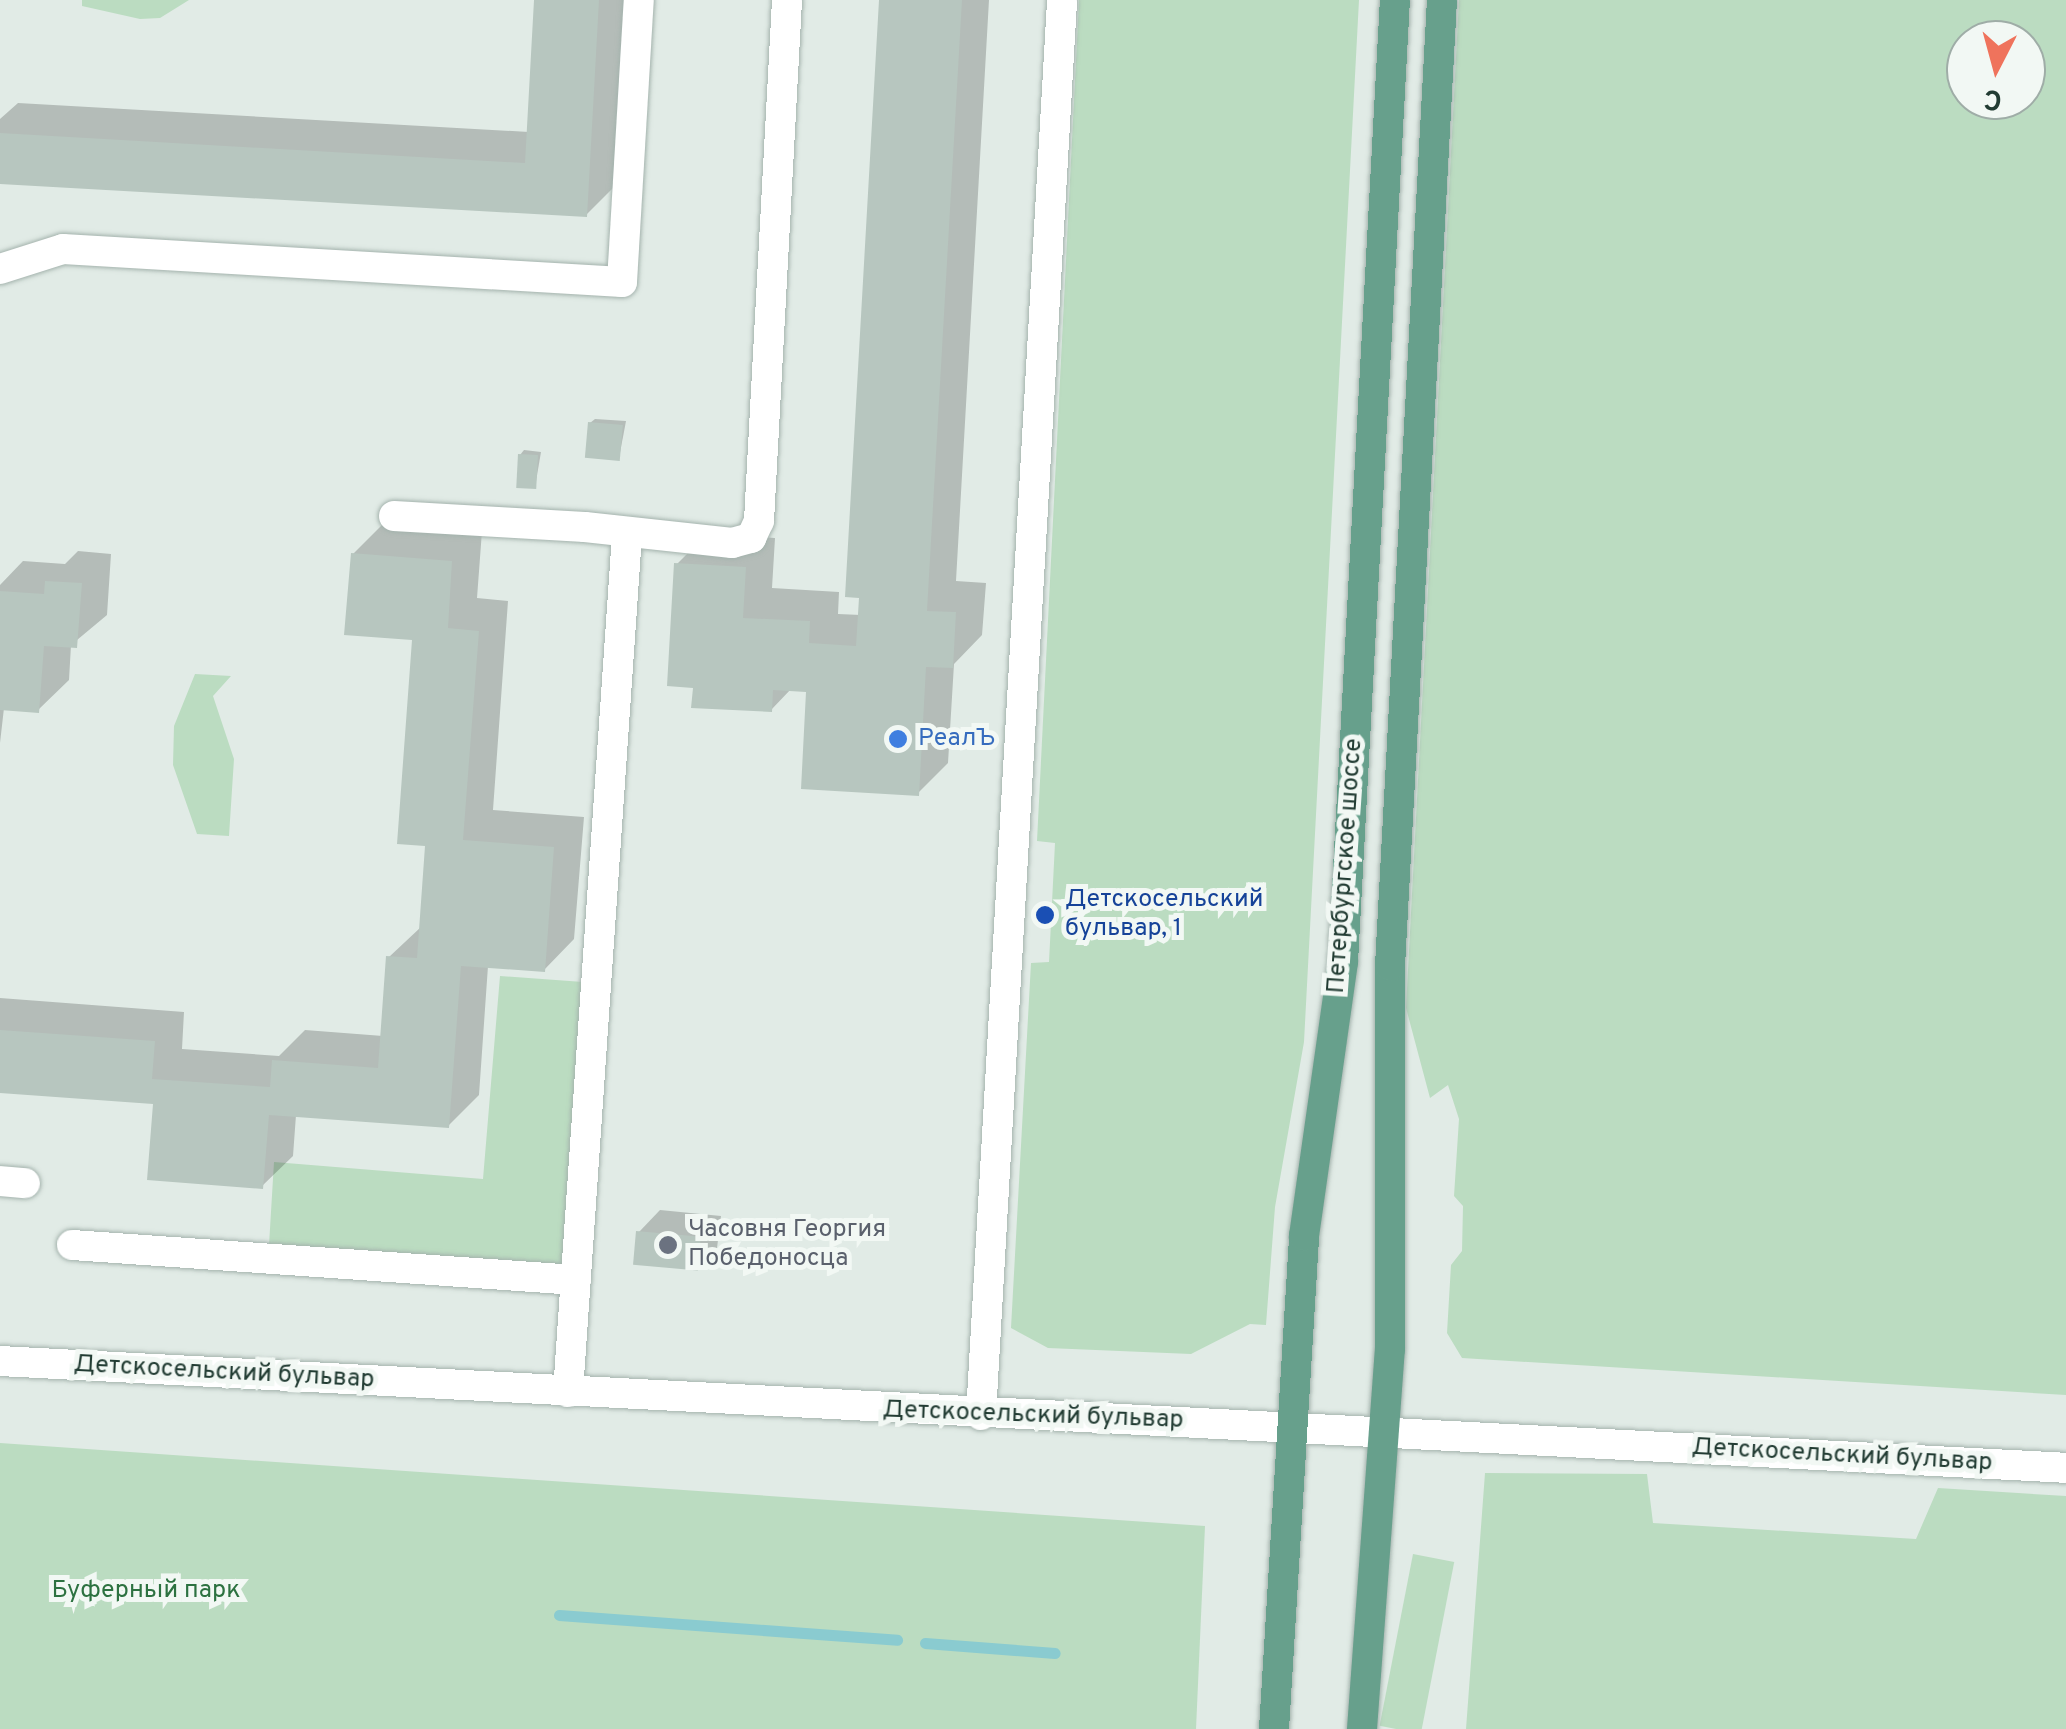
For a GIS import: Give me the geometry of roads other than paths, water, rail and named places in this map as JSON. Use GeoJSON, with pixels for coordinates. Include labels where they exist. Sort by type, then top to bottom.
{"type":"FeatureCollection","features":[{"type":"Feature","properties":{"kind":"main road","name":"Петербургское шоссе"},"geometry":{"type":"LineString","coordinates":[[1274,1729],[1304,1236],[1343,962],[1395,0]]}},
{"type":"Feature","properties":{"kind":"main road","name":"Петербургское шоссе"},"geometry":{"type":"LineString","coordinates":[[1362,1729],[1394,1234],[1390,966],[1442,0]]}},
{"type":"Feature","properties":{"kind":"street"},"geometry":{"type":"LineString","coordinates":[[0,269],[64,249],[622,282],[638,0]]}},
{"type":"Feature","properties":{"kind":"street"},"geometry":{"type":"LineString","coordinates":[[394,516],[585,526],[627,536],[732,543],[751,538],[759,521],[787,0]]}},
{"type":"Feature","properties":{"kind":"street"},"geometry":{"type":"LineString","coordinates":[[981,1415],[1062,0]]}},
{"type":"Feature","properties":{"kind":"street"},"geometry":{"type":"LineString","coordinates":[[568,1392],[627,536]]}},
{"type":"Feature","properties":{"kind":"street"},"geometry":{"type":"LineString","coordinates":[[72,1245],[576,1280]]}},
{"type":"Feature","properties":{"kind":"street","name":"Детскосельский бульвар"},"geometry":{"type":"LineString","coordinates":[[0,1361],[981,1415],[1384,1431],[2066,1468]]}},
{"type":"Feature","properties":{"kind":"waterway"},"geometry":{"type":"LineString","coordinates":[[559,1615],[897,1640]]}},
{"type":"Feature","properties":{"kind":"waterway"},"geometry":{"type":"LineString","coordinates":[[925,1643],[1055,1653]]}},
{"type":"Feature","properties":{"kind":"place","name":"РеалЪ"},"geometry":{"type":"Point","coordinates":[898,739]}},
{"type":"Feature","properties":{"kind":"place","name":"Детскосельский бульвар, 1"},"geometry":{"type":"Point","coordinates":[1045,915]}},
{"type":"Feature","properties":{"kind":"place","name":"Часовня Георгия Победоносца"},"geometry":{"type":"Point","coordinates":[668,1245]}},
{"type":"Feature","properties":{"kind":"park label","name":"Буферный парк"},"geometry":{"type":"Point","coordinates":[146,1591]}}]}
